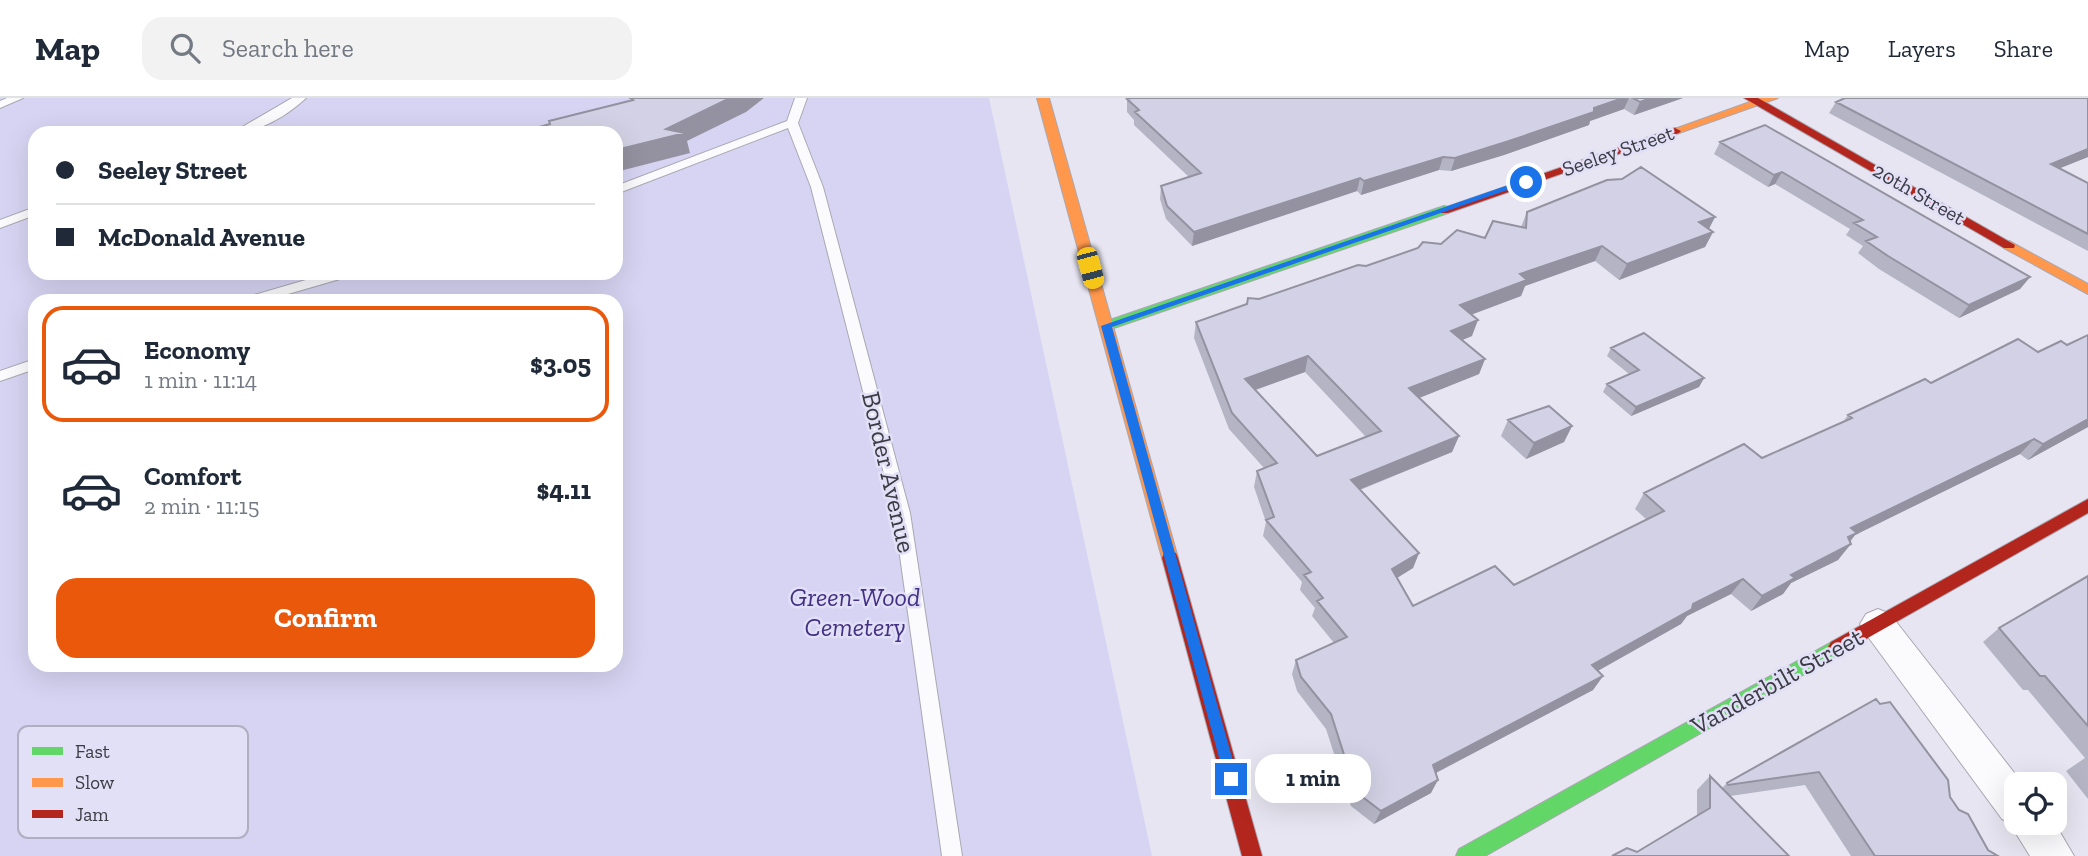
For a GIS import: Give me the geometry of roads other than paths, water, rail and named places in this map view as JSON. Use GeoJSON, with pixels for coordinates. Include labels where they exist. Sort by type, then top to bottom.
{"type":"FeatureCollection","features":[{"type":"Feature","properties":{"kind":"street"},"geometry":{"type":"LineString","coordinates":[[1043,98],[1252,856]]}},
{"type":"Feature","properties":{"kind":"street","name":"Seeley Street"},"geometry":{"type":"LineString","coordinates":[[1106,326],[1760,100]]}},
{"type":"Feature","properties":{"kind":"street","name":"20th Street"},"geometry":{"type":"LineString","coordinates":[[1760,100],[2088,290]]}},
{"type":"Feature","properties":{"kind":"street","name":"Vanderbilt Street"},"geometry":{"type":"LineString","coordinates":[[1466,856],[2088,505]]}},
{"type":"Feature","properties":{"kind":"street"},"geometry":{"type":"LineString","coordinates":[[1878,624],[2004,790]]}},
{"type":"Feature","properties":{"kind":"street"},"geometry":{"type":"LineString","coordinates":[[2039,835],[2054,856]]}},
{"type":"Feature","properties":{"kind":"lane"},"geometry":{"type":"LineString","coordinates":[[0,105],[17,98]]}},
{"type":"Feature","properties":{"kind":"lane"},"geometry":{"type":"LineString","coordinates":[[255,126],[300,98]]}},
{"type":"Feature","properties":{"kind":"lane"},"geometry":{"type":"LineString","coordinates":[[623,187],[792,123],[801,98]]}},
{"type":"Feature","properties":{"kind":"lane","name":"Border Avenue"},"geometry":{"type":"LineString","coordinates":[[792,123],[817,187],[902,513],[952,856]]}},
{"type":"Feature","properties":{"kind":"lane"},"geometry":{"type":"LineString","coordinates":[[0,224],[28,214]]}},
{"type":"Feature","properties":{"kind":"lane"},"geometry":{"type":"LineString","coordinates":[[273,294],[321,280]]}},
{"type":"Feature","properties":{"kind":"lane"},"geometry":{"type":"LineString","coordinates":[[0,376],[28,366]]}},
{"type":"Feature","properties":{"kind":"park label","name":"Green-Wood Cemetery"},"geometry":{"type":"Point","coordinates":[855,612]}}]}
